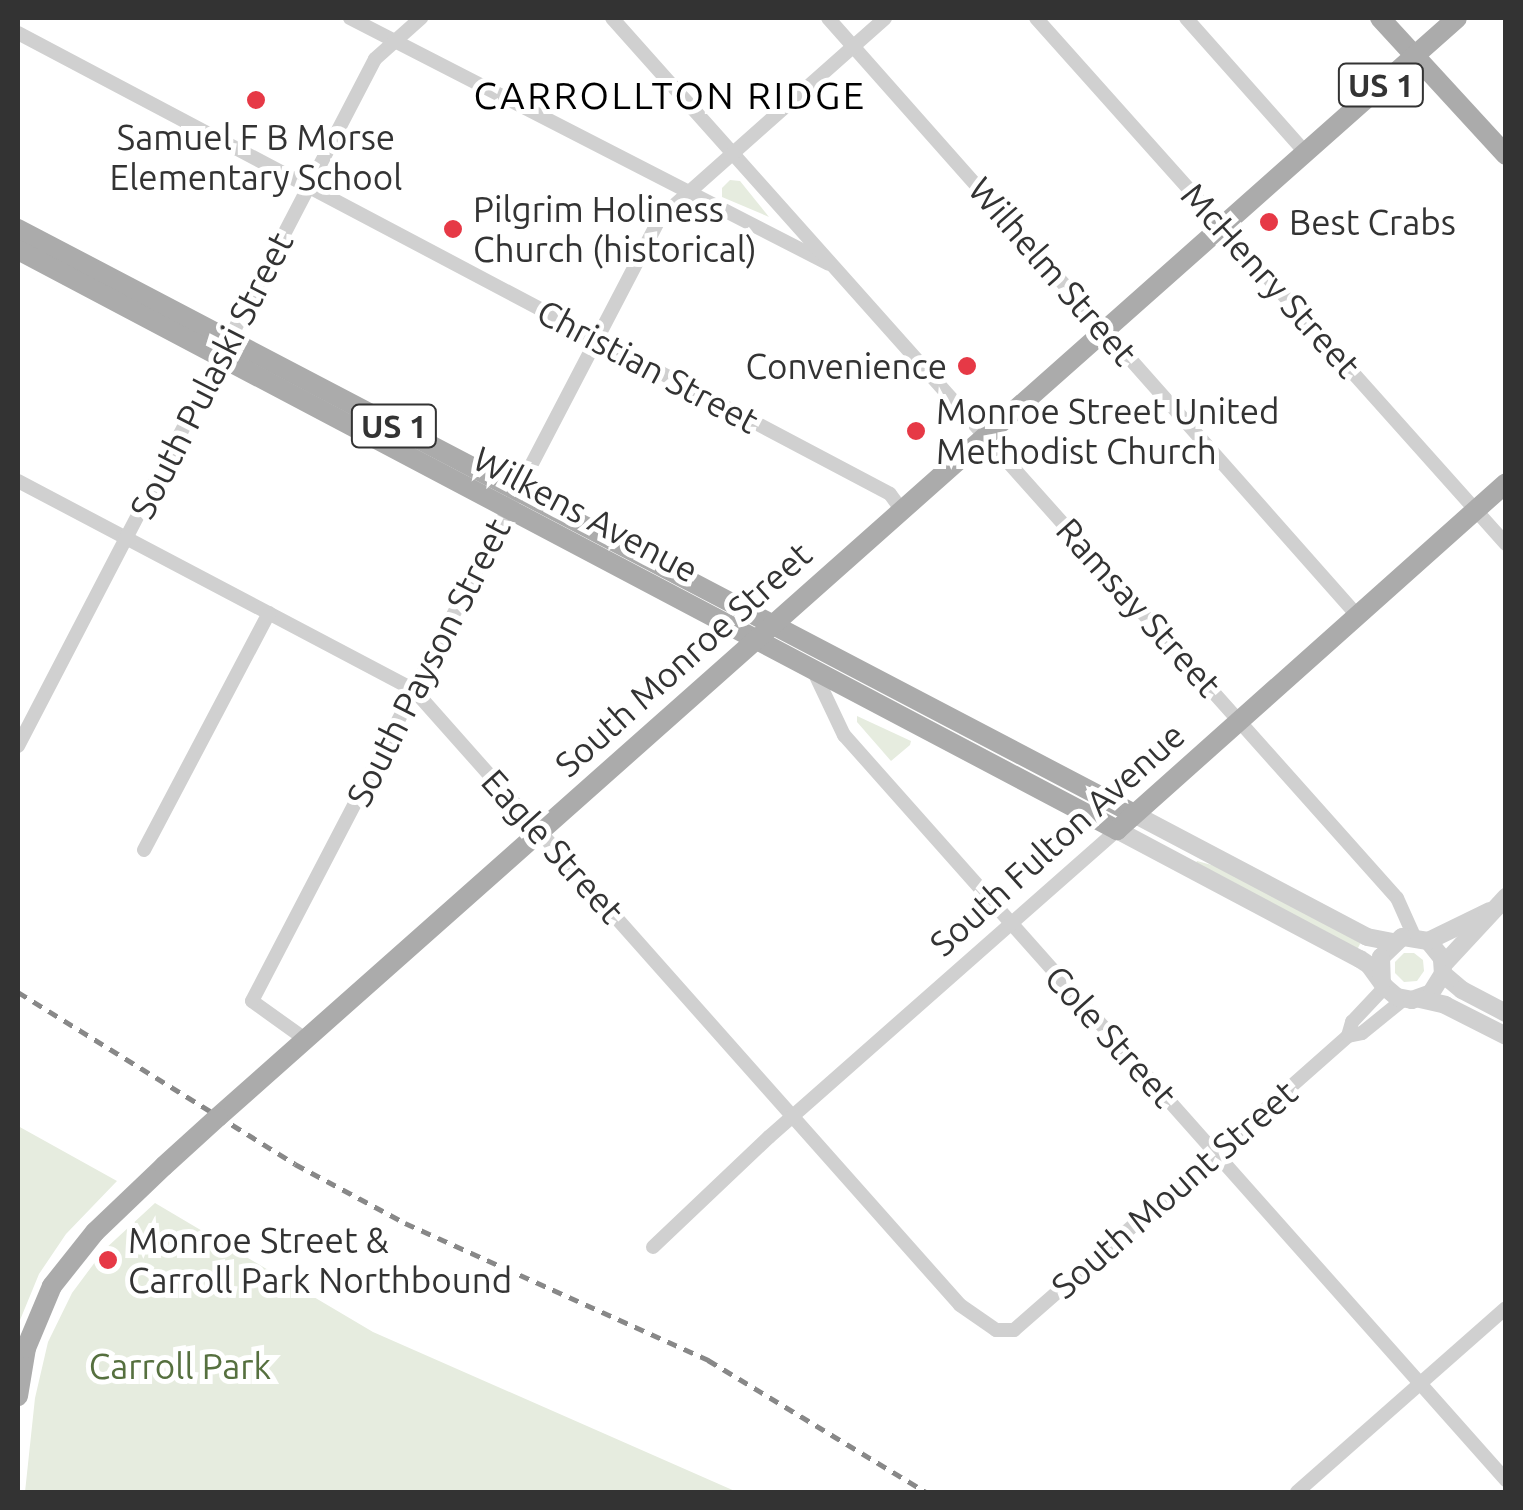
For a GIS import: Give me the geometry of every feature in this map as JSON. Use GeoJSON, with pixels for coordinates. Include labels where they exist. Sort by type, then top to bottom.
{"type":"FeatureCollection","features":[{"type":"Feature","properties":{"kind":"main road"},"geometry":{"type":"LineString","coordinates":[[1380,18],[1506,156]]}},
{"type":"Feature","properties":{"kind":"main road","name":"South Monroe Street"},"geometry":{"type":"LineString","coordinates":[[18,1396],[26,1348],[52,1286],[94,1232],[131,1195],[1457,18]]}},
{"type":"Feature","properties":{"kind":"main road","name":"Wilkens Avenue"},"geometry":{"type":"LineString","coordinates":[[18,229],[223,348]]}},
{"type":"Feature","properties":{"kind":"main road","name":"Wilkens Avenue"},"geometry":{"type":"LineString","coordinates":[[18,250],[223,348],[512,500],[770,625],[1134,814]]}},
{"type":"Feature","properties":{"kind":"main road","name":"South Fulton Avenue"},"geometry":{"type":"LineString","coordinates":[[1117,830],[1506,483]]}},
{"type":"Feature","properties":{"kind":"main road","name":"Wilkens Avenue"},"geometry":{"type":"LineString","coordinates":[[512,500],[754,640],[1117,830]]}},
{"type":"Feature","properties":{"kind":"street"},"geometry":{"type":"LineString","coordinates":[[18,34],[27,18]]}},
{"type":"Feature","properties":{"kind":"street"},"geometry":{"type":"LineString","coordinates":[[350,18],[838,269]]}},
{"type":"Feature","properties":{"kind":"street","name":"South Pulaski Street"},"geometry":{"type":"LineString","coordinates":[[18,746],[375,59],[422,18]]}},
{"type":"Feature","properties":{"kind":"street","name":"Ramsay Street"},"geometry":{"type":"LineString","coordinates":[[612,18],[1400,902],[1421,938]]}},
{"type":"Feature","properties":{"kind":"street","name":"Wilhelm Street"},"geometry":{"type":"LineString","coordinates":[[828,18],[1357,614]]}},
{"type":"Feature","properties":{"kind":"street","name":"South Payson Street"},"geometry":{"type":"LineString","coordinates":[[299,1044],[252,1000],[660,218],[885,18]]}},
{"type":"Feature","properties":{"kind":"street","name":"McHenry Street"},"geometry":{"type":"LineString","coordinates":[[1036,18],[1506,544]]}},
{"type":"Feature","properties":{"kind":"street"},"geometry":{"type":"LineString","coordinates":[[1186,18],[1305,152]]}},
{"type":"Feature","properties":{"kind":"street","name":"Christian Street"},"geometry":{"type":"LineString","coordinates":[[18,34],[890,494],[901,509]]}},
{"type":"Feature","properties":{"kind":"street","name":"Eagle Street"},"geometry":{"type":"LineString","coordinates":[[18,481],[414,690],[960,1306],[996,1330]]}},
{"type":"Feature","properties":{"kind":"street"},"geometry":{"type":"LineString","coordinates":[[144,850],[269,613]]}},
{"type":"Feature","properties":{"kind":"street","name":"Cole Street"},"geometry":{"type":"LineString","coordinates":[[813,671],[844,736],[1506,1480]]}},
{"type":"Feature","properties":{"kind":"street","name":"Wilkens Avenue"},"geometry":{"type":"LineString","coordinates":[[1134,814],[1366,938],[1392,942]]}},
{"type":"Feature","properties":{"kind":"street","name":"Wilkens Avenue"},"geometry":{"type":"LineString","coordinates":[[1117,830],[1360,959],[1384,984]]}},
{"type":"Feature","properties":{"kind":"street","name":"South Fulton Avenue"},"geometry":{"type":"LineString","coordinates":[[653,1247],[792,1117],[1117,830]]}},
{"type":"Feature","properties":{"kind":"street"},"geometry":{"type":"LineString","coordinates":[[1498,904],[1421,938],[1392,942],[1379,964],[1384,984],[1412,999],[1445,1004],[1506,1036]]}},
{"type":"Feature","properties":{"kind":"street"},"geometry":{"type":"LineString","coordinates":[[1412,999],[1436,989],[1443,969],[1498,904]]}},
{"type":"Feature","properties":{"kind":"street"},"geometry":{"type":"LineString","coordinates":[[1421,938],[1462,990],[1506,1012]]}},
{"type":"Feature","properties":{"kind":"street","name":"South Mount Street"},"geometry":{"type":"LineString","coordinates":[[1348,1036],[1352,1022],[1384,984]]}},
{"type":"Feature","properties":{"kind":"street","name":"South Mount Street"},"geometry":{"type":"LineString","coordinates":[[996,1330],[1014,1330],[1348,1036],[1362,1033],[1412,999]]}},
{"type":"Feature","properties":{"kind":"street"},"geometry":{"type":"LineString","coordinates":[[1297,1492],[1506,1308]]}},
{"type":"Feature","properties":{"kind":"green space"},"geometry":{"type":"Polygon","coordinates":[[[730,180],[740,181],[769,217],[722,197],[722,188],[730,180]]]}},
{"type":"Feature","properties":{"kind":"green space"},"geometry":{"type":"Polygon","coordinates":[[[857,716],[911,741],[910,745],[891,761],[857,722],[857,716]]]}},
{"type":"Feature","properties":{"kind":"green space"},"geometry":{"type":"Polygon","coordinates":[[[1197,861],[1219,867],[1361,942],[1357,950],[1194,866],[1197,861]]]}},
{"type":"Feature","properties":{"kind":"green space"},"geometry":{"type":"Polygon","coordinates":[[[1404,953],[1414,953],[1423,960],[1424,971],[1417,981],[1404,982],[1395,973],[1395,962],[1404,953]]]}},
{"type":"Feature","properties":{"kind":"green space","name":"Carroll Park"},"geometry":{"type":"Polygon","coordinates":[[[18,1126],[117,1181],[66,1234],[39,1274],[18,1325],[18,1126]]]}},
{"type":"Feature","properties":{"kind":"green space","name":"Carroll Park"},"geometry":{"type":"Polygon","coordinates":[[[155,1203],[373,1332],[737,1492],[25,1492],[35,1398],[48,1342],[72,1293],[104,1250],[155,1203]]]}},
{"type":"Feature","properties":{"kind":"railway"},"geometry":{"type":"LineString","coordinates":[[18,992],[295,1164],[405,1223],[708,1360],[926,1492]]}},
{"type":"Feature","properties":{"kind":"place","name":"Samuel F B Morse Elementary School"},"geometry":{"type":"Point","coordinates":[256,100]}},
{"type":"Feature","properties":{"kind":"place","name":"Best Crabs"},"geometry":{"type":"Point","coordinates":[1269,222]}},
{"type":"Feature","properties":{"kind":"place","name":"Pilgrim Holiness Church (historical)"},"geometry":{"type":"Point","coordinates":[453,229]}},
{"type":"Feature","properties":{"kind":"place","name":"Convenience"},"geometry":{"type":"Point","coordinates":[967,366]}},
{"type":"Feature","properties":{"kind":"place","name":"Monroe Street United Methodist Church"},"geometry":{"type":"Point","coordinates":[916,431]}},
{"type":"Feature","properties":{"kind":"place","name":"Monroe Street & Carroll Park Northbound"},"geometry":{"type":"Point","coordinates":[108,1260]}},
{"type":"Feature","properties":{"kind":"district","name":"CARROLLTON RIDGE"},"geometry":{"type":"Point","coordinates":[670,96]}}]}
